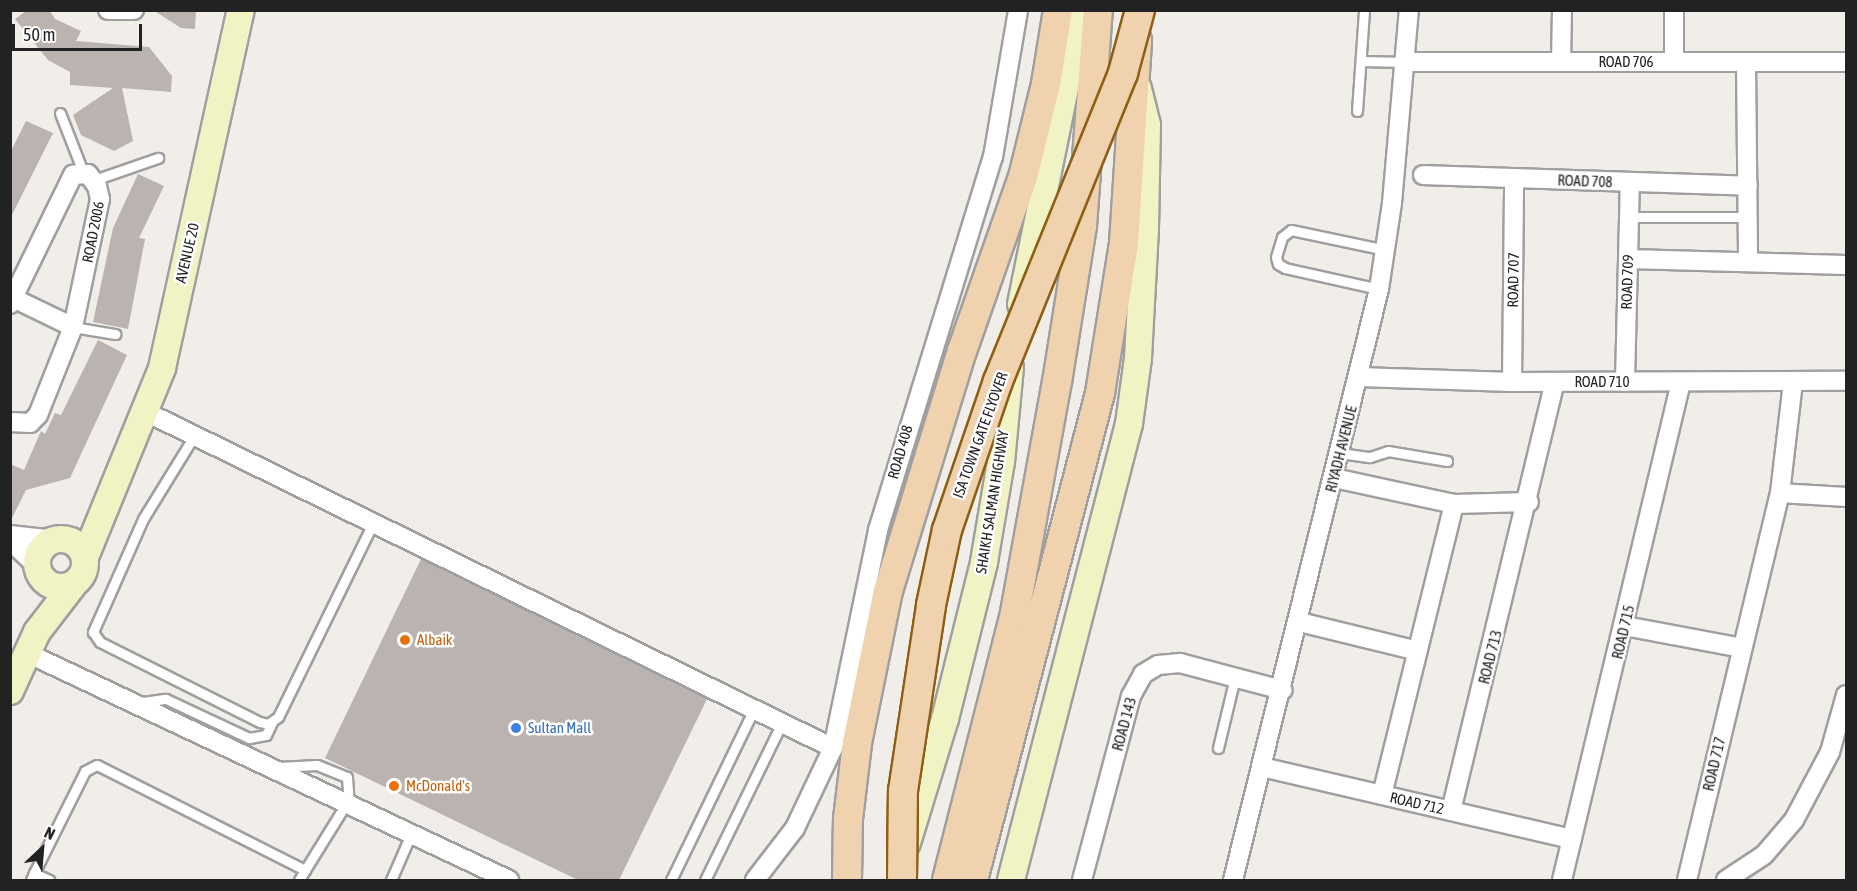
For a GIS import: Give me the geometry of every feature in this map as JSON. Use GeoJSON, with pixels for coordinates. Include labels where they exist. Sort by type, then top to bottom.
{"type":"FeatureCollection","features":[{"type":"Feature","properties":{"kind":"main road","name":"AVENUE 20"},"geometry":{"type":"LineString","coordinates":[[85,558],[162,368],[242,10]]}},
{"type":"Feature","properties":{"kind":"main road"},"geometry":{"type":"LineString","coordinates":[[847,880],[848,819],[857,743],[888,591],[962,351],[1023,177],[1046,84],[1058,10]]}},
{"type":"Feature","properties":{"kind":"main road","name":"SHAIKH SALMAN HIGHWAY"},"geometry":{"type":"LineString","coordinates":[[895,880],[945,719],[984,562],[1001,462],[1013,347],[1081,10]]}},
{"type":"Feature","properties":{"kind":"main road"},"geometry":{"type":"LineString","coordinates":[[947,880],[1014,618],[1058,382],[1082,226],[1098,10]]}},
{"type":"Feature","properties":{"kind":"main road"},"geometry":{"type":"LineString","coordinates":[[973,880],[1100,393],[1124,243],[1139,10]]}},
{"type":"Feature","properties":{"kind":"main road","name":"ISA TOWN GATE FLYOVER"},"geometry":{"type":"LineString","coordinates":[[902,880],[905,780],[931,605],[947,530],[998,381],[1123,73],[1139,10]]}},
{"type":"Feature","properties":{"kind":"main road"},"geometry":{"type":"LineString","coordinates":[[1011,880],[1129,424],[1141,320],[1146,182],[1147,125],[1136,82]]}},
{"type":"Feature","properties":{"kind":"main road","name":"AVENUE 20"},"geometry":{"type":"LineString","coordinates":[[58,539],[112,488]]}},
{"type":"Feature","properties":{"kind":"main road"},"geometry":{"type":"LineString","coordinates":[[10,691],[32,642],[84,573],[85,558],[76,544],[58,539],[41,550],[32,642]]}},
{"type":"Feature","properties":{"kind":"main road"},"geometry":{"type":"LineString","coordinates":[[38,570],[58,588],[74,584]]}},
{"type":"Feature","properties":{"kind":"street"},"geometry":{"type":"LineString","coordinates":[[108,10],[134,10]]}},
{"type":"Feature","properties":{"kind":"street","name":"ROAD 408"},"geometry":{"type":"LineString","coordinates":[[755,880],[795,828],[833,747],[860,606],[889,487],[993,157],[1018,10]]}},
{"type":"Feature","properties":{"kind":"street","name":"RIYADH AVENUE"},"geometry":{"type":"LineString","coordinates":[[1233,880],[1334,478],[1386,250],[1406,62],[1409,10]]}},
{"type":"Feature","properties":{"kind":"street"},"geometry":{"type":"LineString","coordinates":[[1561,62],[1562,10]]}},
{"type":"Feature","properties":{"kind":"street"},"geometry":{"type":"LineString","coordinates":[[1674,10],[1674,62]]}},
{"type":"Feature","properties":{"kind":"street","name":"ROAD 706"},"geometry":{"type":"LineString","coordinates":[[1406,62],[1846,62]]}},
{"type":"Feature","properties":{"kind":"street"},"geometry":{"type":"LineString","coordinates":[[1746,62],[1748,260]]}},
{"type":"Feature","properties":{"kind":"street"},"geometry":{"type":"LineString","coordinates":[[73,327],[12,301],[73,175],[89,176]]}},
{"type":"Feature","properties":{"kind":"street","name":"ROAD 708"},"geometry":{"type":"LineString","coordinates":[[1423,175],[1748,186]]}},
{"type":"Feature","properties":{"kind":"street","name":"ROAD 2006"},"geometry":{"type":"LineString","coordinates":[[10,422],[30,423],[38,415],[73,327],[100,199],[89,176]]}},
{"type":"Feature","properties":{"kind":"street","name":"ROAD 707"},"geometry":{"type":"LineString","coordinates":[[1512,382],[1515,178]]}},
{"type":"Feature","properties":{"kind":"street","name":"ROAD 709"},"geometry":{"type":"LineString","coordinates":[[1625,382],[1630,183]]}},
{"type":"Feature","properties":{"kind":"street"},"geometry":{"type":"LineString","coordinates":[[1628,259],[1748,260],[1846,265]]}},
{"type":"Feature","properties":{"kind":"street","name":"ROAD 710"},"geometry":{"type":"LineString","coordinates":[[1358,377],[1512,382],[1846,381]]}},
{"type":"Feature","properties":{"kind":"street","name":"ROAD 713"},"geometry":{"type":"LineString","coordinates":[[1451,811],[1528,502],[1555,382]]}},
{"type":"Feature","properties":{"kind":"street","name":"ROAD 715"},"geometry":{"type":"LineString","coordinates":[[1562,880],[1625,626],[1681,382]]}},
{"type":"Feature","properties":{"kind":"street","name":"ROAD 717"},"geometry":{"type":"LineString","coordinates":[[1687,880],[1780,493],[1793,382]]}},
{"type":"Feature","properties":{"kind":"street"},"geometry":{"type":"LineString","coordinates":[[144,411],[833,747]]}},
{"type":"Feature","properties":{"kind":"street"},"geometry":{"type":"LineString","coordinates":[[1334,478],[1454,504],[1528,502]]}},
{"type":"Feature","properties":{"kind":"street"},"geometry":{"type":"LineString","coordinates":[[1780,493],[1846,497]]}},
{"type":"Feature","properties":{"kind":"street"},"geometry":{"type":"LineString","coordinates":[[1382,795],[1454,504]]}},
{"type":"Feature","properties":{"kind":"street"},"geometry":{"type":"LineString","coordinates":[[10,535],[58,539]]}},
{"type":"Feature","properties":{"kind":"street"},"geometry":{"type":"LineString","coordinates":[[10,542],[38,570]]}},
{"type":"Feature","properties":{"kind":"street"},"geometry":{"type":"LineString","coordinates":[[1299,622],[1418,651]]}},
{"type":"Feature","properties":{"kind":"street"},"geometry":{"type":"LineString","coordinates":[[1625,626],[1742,648]]}},
{"type":"Feature","properties":{"kind":"street"},"geometry":{"type":"LineString","coordinates":[[32,642],[134,703],[509,880]]}},
{"type":"Feature","properties":{"kind":"street","name":"ROAD 143"},"geometry":{"type":"LineString","coordinates":[[1082,880],[1138,680],[1150,669],[1172,663],[1282,690]]}},
{"type":"Feature","properties":{"kind":"street"},"geometry":{"type":"LineString","coordinates":[[1726,880],[1764,855],[1794,820],[1830,752],[1846,694]]}},
{"type":"Feature","properties":{"kind":"street","name":"ROAD 712"},"geometry":{"type":"LineString","coordinates":[[1262,767],[1572,839]]}},
{"type":"Feature","properties":{"kind":"lane"},"geometry":{"type":"LineString","coordinates":[[1357,111],[1364,12]]}},
{"type":"Feature","properties":{"kind":"lane"},"geometry":{"type":"LineString","coordinates":[[1361,61],[1406,62]]}},
{"type":"Feature","properties":{"kind":"lane"},"geometry":{"type":"LineString","coordinates":[[60,113],[89,176],[158,158]]}},
{"type":"Feature","properties":{"kind":"lane"},"geometry":{"type":"LineString","coordinates":[[1629,217],[1748,217]]}},
{"type":"Feature","properties":{"kind":"lane"},"geometry":{"type":"LineString","coordinates":[[1378,289],[1285,268],[1278,264],[1276,257],[1282,237],[1291,230],[1386,250]]}},
{"type":"Feature","properties":{"kind":"lane"},"geometry":{"type":"LineString","coordinates":[[73,327],[116,334]]}},
{"type":"Feature","properties":{"kind":"lane"},"geometry":{"type":"LineString","coordinates":[[194,435],[143,519],[93,632],[100,642],[260,722],[272,722]]}},
{"type":"Feature","properties":{"kind":"lane"},"geometry":{"type":"LineString","coordinates":[[1340,453],[1370,457],[1388,451],[1447,461]]}},
{"type":"Feature","properties":{"kind":"lane"},"geometry":{"type":"LineString","coordinates":[[134,703],[166,699],[249,738],[266,735],[373,523]]}},
{"type":"Feature","properties":{"kind":"lane"},"geometry":{"type":"LineString","coordinates":[[1218,748],[1235,677]]}},
{"type":"Feature","properties":{"kind":"lane"},"geometry":{"type":"LineString","coordinates":[[671,880],[754,709]]}},
{"type":"Feature","properties":{"kind":"lane"},"geometry":{"type":"LineString","coordinates":[[705,880],[782,723]]}},
{"type":"Feature","properties":{"kind":"lane"},"geometry":{"type":"LineString","coordinates":[[49,880],[32,877],[85,771],[98,765],[305,870]]}},
{"type":"Feature","properties":{"kind":"lane"},"geometry":{"type":"LineString","coordinates":[[270,767],[328,767],[347,777],[347,805],[299,880]]}},
{"type":"Feature","properties":{"kind":"lane"},"geometry":{"type":"LineString","coordinates":[[391,880],[411,834]]}},
{"type":"Feature","properties":{"kind":"building"},"geometry":{"type":"Polygon","coordinates":[[[49,10],[55,19],[81,31],[76,41],[149,47],[172,76],[171,92],[122,88],[133,141],[114,151],[81,135],[73,115],[113,88],[70,85],[70,72],[48,60],[15,19],[26,11],[49,10]]]}},
{"type":"Feature","properties":{"kind":"building"},"geometry":{"type":"Polygon","coordinates":[[[153,10],[196,10],[195,29],[181,28],[153,10]]]}},
{"type":"Feature","properties":{"kind":"building"},"geometry":{"type":"Polygon","coordinates":[[[26,121],[53,133],[10,219],[10,153],[26,121]]]}},
{"type":"Feature","properties":{"kind":"building"},"geometry":{"type":"Polygon","coordinates":[[[138,174],[164,186],[139,238],[145,239],[128,329],[93,322],[113,228],[138,174]]]}},
{"type":"Feature","properties":{"kind":"building"},"geometry":{"type":"Polygon","coordinates":[[[98,340],[127,355],[70,478],[26,490],[10,522],[10,464],[24,470],[41,431],[45,434],[55,413],[61,415],[98,340]]]}},
{"type":"Feature","properties":{"kind":"building","name":"Sultan Mall"},"geometry":{"type":"Polygon","coordinates":[[[421,559],[707,699],[619,880],[578,880],[325,758],[421,559]]]}},
{"type":"Feature","properties":{"kind":"place","name":"Albaik"},"geometry":{"type":"Point","coordinates":[405,640]}},
{"type":"Feature","properties":{"kind":"place","name":"Sultan Mall"},"geometry":{"type":"Point","coordinates":[516,728]}},
{"type":"Feature","properties":{"kind":"place","name":"McDonald's"},"geometry":{"type":"Point","coordinates":[394,786]}}]}
